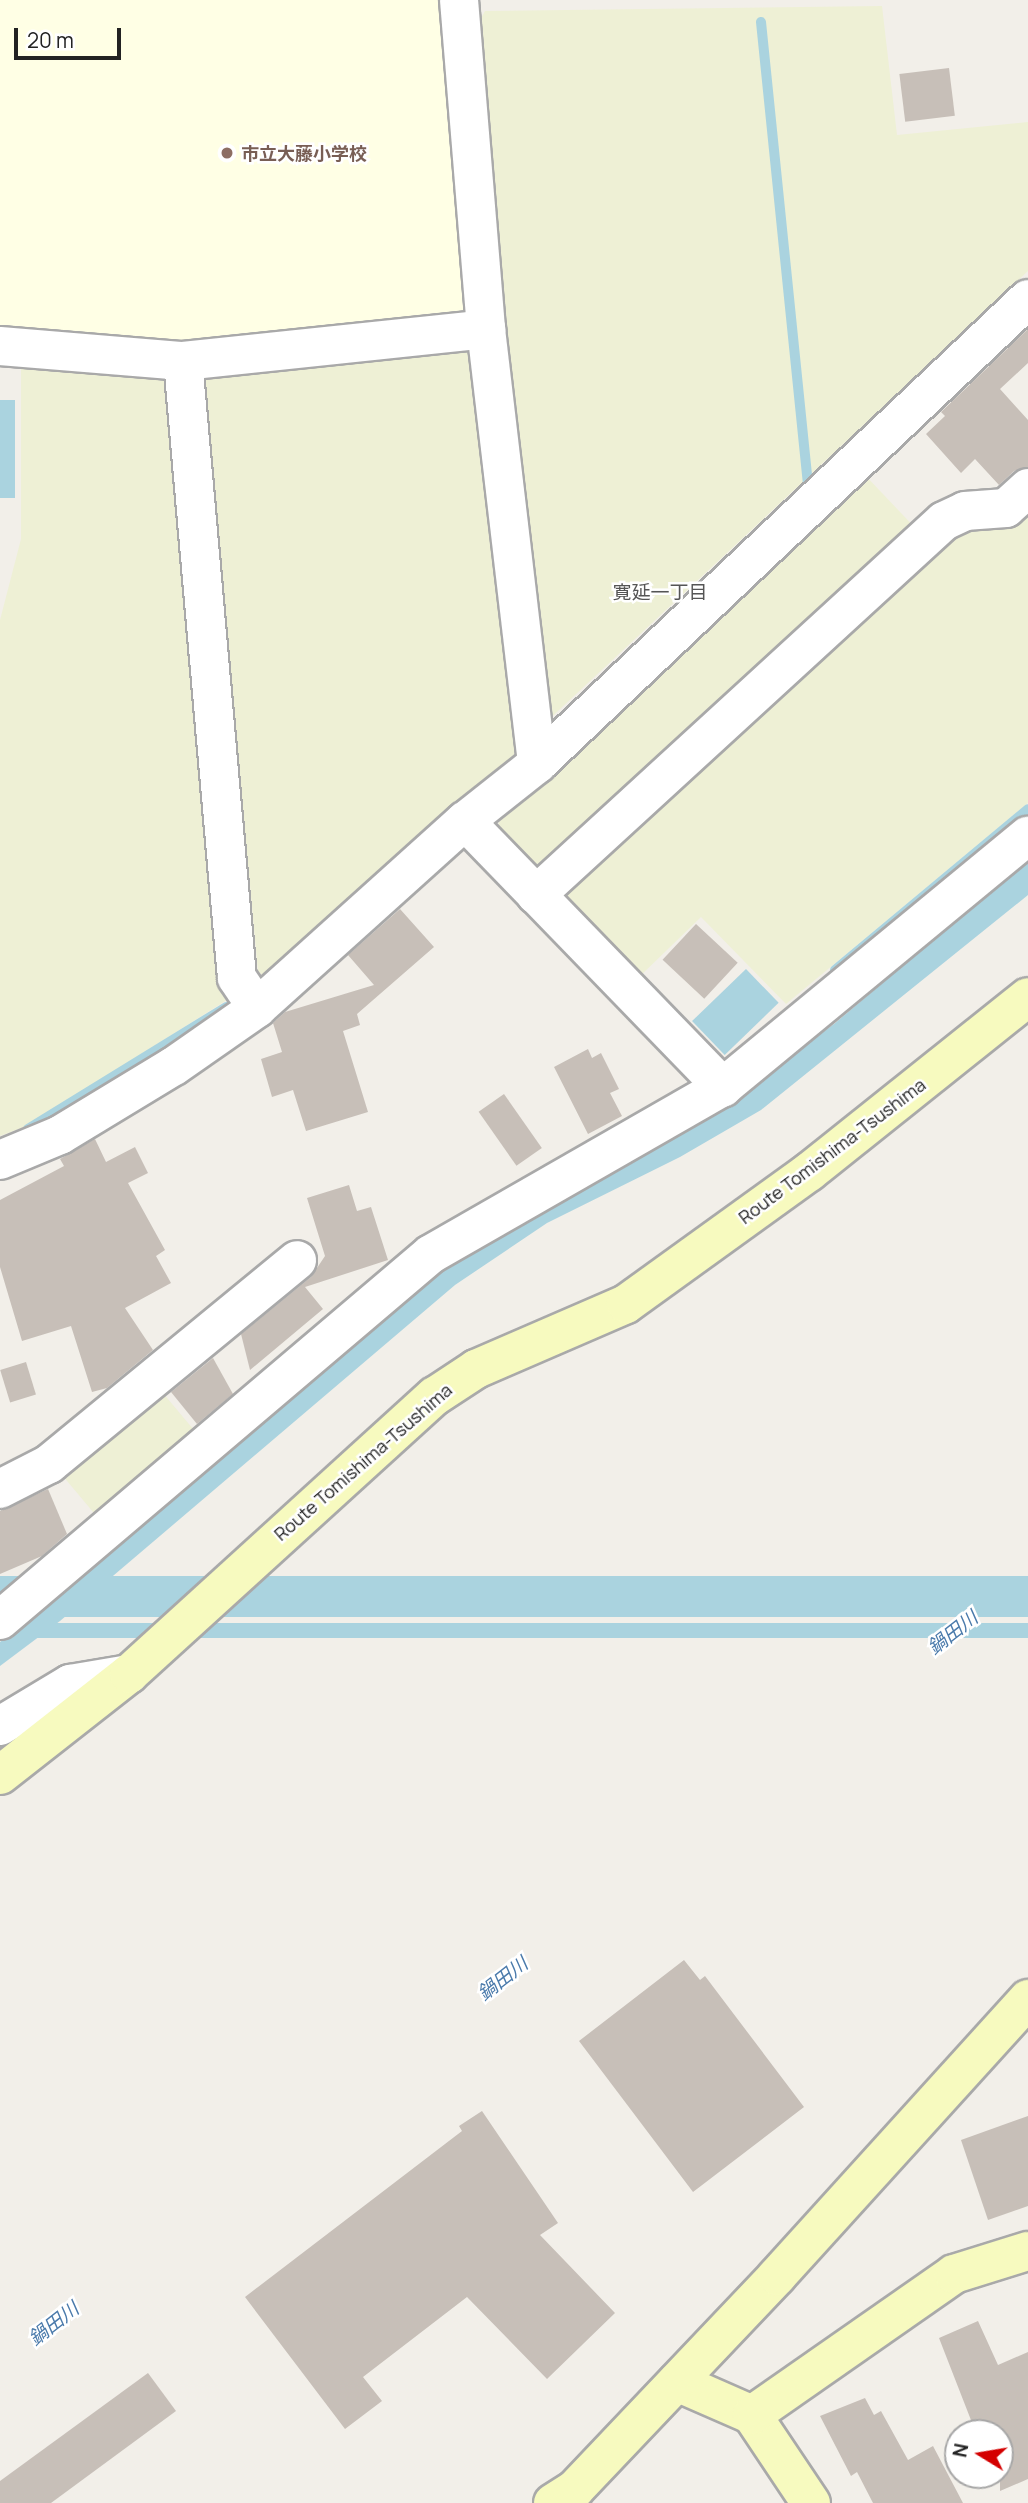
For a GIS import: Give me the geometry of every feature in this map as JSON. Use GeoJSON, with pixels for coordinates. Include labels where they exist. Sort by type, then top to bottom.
{"type":"FeatureCollection","features":[{"type":"Feature","properties":{"kind":"main road","name":"Route Tomishima-Tsushima"},"geometry":{"type":"LineString","coordinates":[[0,1775],[129,1674],[435,1396],[476,1369],[626,1304],[809,1172],[1028,997]]}},
{"type":"Feature","properties":{"kind":"main road"},"geometry":{"type":"LineString","coordinates":[[553,2503],[575,2489],[677,2382],[1028,1999]]}},
{"type":"Feature","properties":{"kind":"main road"},"geometry":{"type":"LineString","coordinates":[[752,2415],[954,2274],[1028,2251]]}},
{"type":"Feature","properties":{"kind":"main road"},"geometry":{"type":"LineString","coordinates":[[677,2382],[752,2415],[811,2503]]}},
{"type":"Feature","properties":{"kind":"street"},"geometry":{"type":"LineString","coordinates":[[459,0],[486,329],[537,764]]}},
{"type":"Feature","properties":{"kind":"street"},"geometry":{"type":"LineString","coordinates":[[0,1160],[61,1135],[174,1066],[257,1008],[465,821],[537,764],[1028,299]]}},
{"type":"Feature","properties":{"kind":"street"},"geometry":{"type":"LineString","coordinates":[[0,346],[183,361],[486,329]]}},
{"type":"Feature","properties":{"kind":"street"},"geometry":{"type":"LineString","coordinates":[[183,361],[237,978],[257,1008]]}},
{"type":"Feature","properties":{"kind":"street"},"geometry":{"type":"LineString","coordinates":[[536,895],[944,521],[965,511],[1006,508],[1028,488]]}},
{"type":"Feature","properties":{"kind":"street"},"geometry":{"type":"LineString","coordinates":[[465,821],[723,1087]]}},
{"type":"Feature","properties":{"kind":"street"},"geometry":{"type":"LineString","coordinates":[[0,1620],[431,1254],[723,1087],[1028,836]]}},
{"type":"Feature","properties":{"kind":"street"},"geometry":{"type":"LineString","coordinates":[[0,1489],[49,1464],[297,1260]]}},
{"type":"Feature","properties":{"kind":"street"},"geometry":{"type":"LineString","coordinates":[[0,1726],[70,1684],[129,1674]]}},
{"type":"Feature","properties":{"kind":"shaded area","name":"市立大藤小学校"},"geometry":{"type":"Polygon","coordinates":[[[0,0],[439,0],[468,306],[456,320],[180,350],[0,331],[0,0]]]}},
{"type":"Feature","properties":{"kind":"shaded area"},"geometry":{"type":"Polygon","coordinates":[[[882,6],[897,135],[1028,122],[1028,271],[543,725],[473,33],[485,11],[882,6]]]}},
{"type":"Feature","properties":{"kind":"shaded area"},"geometry":{"type":"Polygon","coordinates":[[[462,349],[480,360],[522,748],[263,976],[258,971],[202,375],[462,349]]]}},
{"type":"Feature","properties":{"kind":"shaded area"},"geometry":{"type":"Polygon","coordinates":[[[21,360],[173,378],[230,998],[29,1125],[0,1136],[0,620],[21,539],[21,360]]]}},
{"type":"Feature","properties":{"kind":"shaded area"},"geometry":{"type":"Polygon","coordinates":[[[863,473],[921,534],[536,873],[497,833],[499,822],[863,473]]]}},
{"type":"Feature","properties":{"kind":"shaded area"},"geometry":{"type":"Polygon","coordinates":[[[1028,502],[1028,803],[786,1004],[701,917],[634,982],[560,897],[953,526],[1028,502]]]}},
{"type":"Feature","properties":{"kind":"shaded area"},"geometry":{"type":"Polygon","coordinates":[[[157,1386],[199,1436],[99,1519],[57,1470],[157,1386]]]}},
{"type":"Feature","properties":{"kind":"water"},"geometry":{"type":"Polygon","coordinates":[[[0,400],[15,400],[15,498],[0,498],[0,400]]]}},
{"type":"Feature","properties":{"kind":"water"},"geometry":{"type":"Polygon","coordinates":[[[1028,860],[1028,895],[761,1110],[680,1157],[547,1223],[455,1285],[60,1621],[0,1666],[0,1642],[53,1603],[402,1299],[455,1257],[762,1077],[834,1024],[1028,860]]]}},
{"type":"Feature","properties":{"kind":"water"},"geometry":{"type":"Polygon","coordinates":[[[746,969],[779,1003],[725,1055],[692,1021],[746,969]]]}},
{"type":"Feature","properties":{"kind":"water"},"geometry":{"type":"Polygon","coordinates":[[[0,1576],[1028,1576],[1028,1617],[0,1617],[0,1576]]]}},
{"type":"Feature","properties":{"kind":"water","name":"鍋田川"},"geometry":{"type":"Polygon","coordinates":[[[0,1623],[1028,1623],[1028,1638],[0,1638],[0,1623]]]}},
{"type":"Feature","properties":{"kind":"building"},"geometry":{"type":"Polygon","coordinates":[[[949,68],[955,116],[905,122],[899,74],[949,68]]]}},
{"type":"Feature","properties":{"kind":"building"},"geometry":{"type":"Polygon","coordinates":[[[1028,329],[1028,363],[1000,389],[1028,420],[1028,467],[1014,471],[999,485],[975,459],[961,473],[926,434],[945,416],[941,412],[1028,329]]]}},
{"type":"Feature","properties":{"kind":"building"},"geometry":{"type":"Polygon","coordinates":[[[400,909],[434,947],[357,1014],[360,1025],[343,1031],[368,1112],[306,1131],[293,1090],[272,1097],[261,1059],[282,1052],[273,1023],[285,1012],[374,985],[348,955],[400,909]]]}},
{"type":"Feature","properties":{"kind":"building"},"geometry":{"type":"Polygon","coordinates":[[[696,924],[738,963],[704,999],[663,960],[696,924]]]}},
{"type":"Feature","properties":{"kind":"building"},"geometry":{"type":"Polygon","coordinates":[[[588,1049],[592,1058],[601,1053],[619,1089],[610,1093],[622,1116],[588,1134],[554,1067],[588,1049]]]}},
{"type":"Feature","properties":{"kind":"building"},"geometry":{"type":"Polygon","coordinates":[[[504,1094],[542,1148],[516,1166],[479,1112],[504,1094]]]}},
{"type":"Feature","properties":{"kind":"building"},"geometry":{"type":"Polygon","coordinates":[[[95,1139],[106,1162],[135,1147],[148,1173],[128,1183],[165,1250],[156,1256],[171,1283],[125,1308],[153,1350],[107,1388],[92,1392],[71,1326],[22,1341],[0,1267],[0,1200],[64,1166],[60,1159],[95,1139]]]}},
{"type":"Feature","properties":{"kind":"building"},"geometry":{"type":"Polygon","coordinates":[[[349,1185],[357,1211],[371,1207],[388,1260],[305,1287],[323,1309],[250,1370],[241,1334],[311,1277],[325,1256],[307,1198],[349,1185]]]}},
{"type":"Feature","properties":{"kind":"building"},"geometry":{"type":"Polygon","coordinates":[[[213,1358],[233,1394],[197,1424],[171,1392],[213,1358]]]}},
{"type":"Feature","properties":{"kind":"building"},"geometry":{"type":"Polygon","coordinates":[[[26,1362],[36,1395],[10,1402],[0,1370],[26,1362]]]}},
{"type":"Feature","properties":{"kind":"building"},"geometry":{"type":"Polygon","coordinates":[[[48,1489],[67,1534],[42,1556],[0,1574],[0,1511],[48,1489]]]}},
{"type":"Feature","properties":{"kind":"building"},"geometry":{"type":"Polygon","coordinates":[[[684,1960],[700,1980],[705,1976],[804,2107],[693,2192],[579,2041],[684,1960]]]}},
{"type":"Feature","properties":{"kind":"building"},"geometry":{"type":"Polygon","coordinates":[[[482,2111],[558,2223],[540,2235],[615,2313],[547,2379],[467,2297],[363,2377],[382,2401],[345,2429],[245,2297],[462,2131],[459,2126],[482,2111]]]}},
{"type":"Feature","properties":{"kind":"building"},"geometry":{"type":"Polygon","coordinates":[[[1028,2116],[1028,2206],[988,2220],[961,2140],[1028,2116]]]}},
{"type":"Feature","properties":{"kind":"building"},"geometry":{"type":"Polygon","coordinates":[[[978,2321],[998,2365],[1028,2352],[1028,2479],[1014,2485],[1014,2419],[971,2419],[939,2338],[978,2321]]]}},
{"type":"Feature","properties":{"kind":"building"},"geometry":{"type":"Polygon","coordinates":[[[148,2373],[176,2411],[51,2503],[0,2503],[0,2481],[148,2373]]]}},
{"type":"Feature","properties":{"kind":"building"},"geometry":{"type":"Polygon","coordinates":[[[865,2398],[874,2415],[881,2411],[908,2460],[933,2446],[944,2467],[944,2489],[956,2489],[963,2503],[873,2503],[857,2472],[851,2476],[820,2416],[865,2398]]]}},
{"type":"Feature","properties":{"kind":"waterway"},"geometry":{"type":"LineString","coordinates":[[761,22],[808,486]]}},
{"type":"Feature","properties":{"kind":"waterway"},"geometry":{"type":"LineString","coordinates":[[835,970],[1028,809]]}},
{"type":"Feature","properties":{"kind":"waterway"},"geometry":{"type":"LineString","coordinates":[[28,1129],[226,1007]]}},
{"type":"Feature","properties":{"kind":"place","name":"市立大藤小学校"},"geometry":{"type":"Point","coordinates":[227,153]}},
{"type":"Feature","properties":{"kind":"district","name":"寛延一丁目"},"geometry":{"type":"Point","coordinates":[660,593]}}]}
